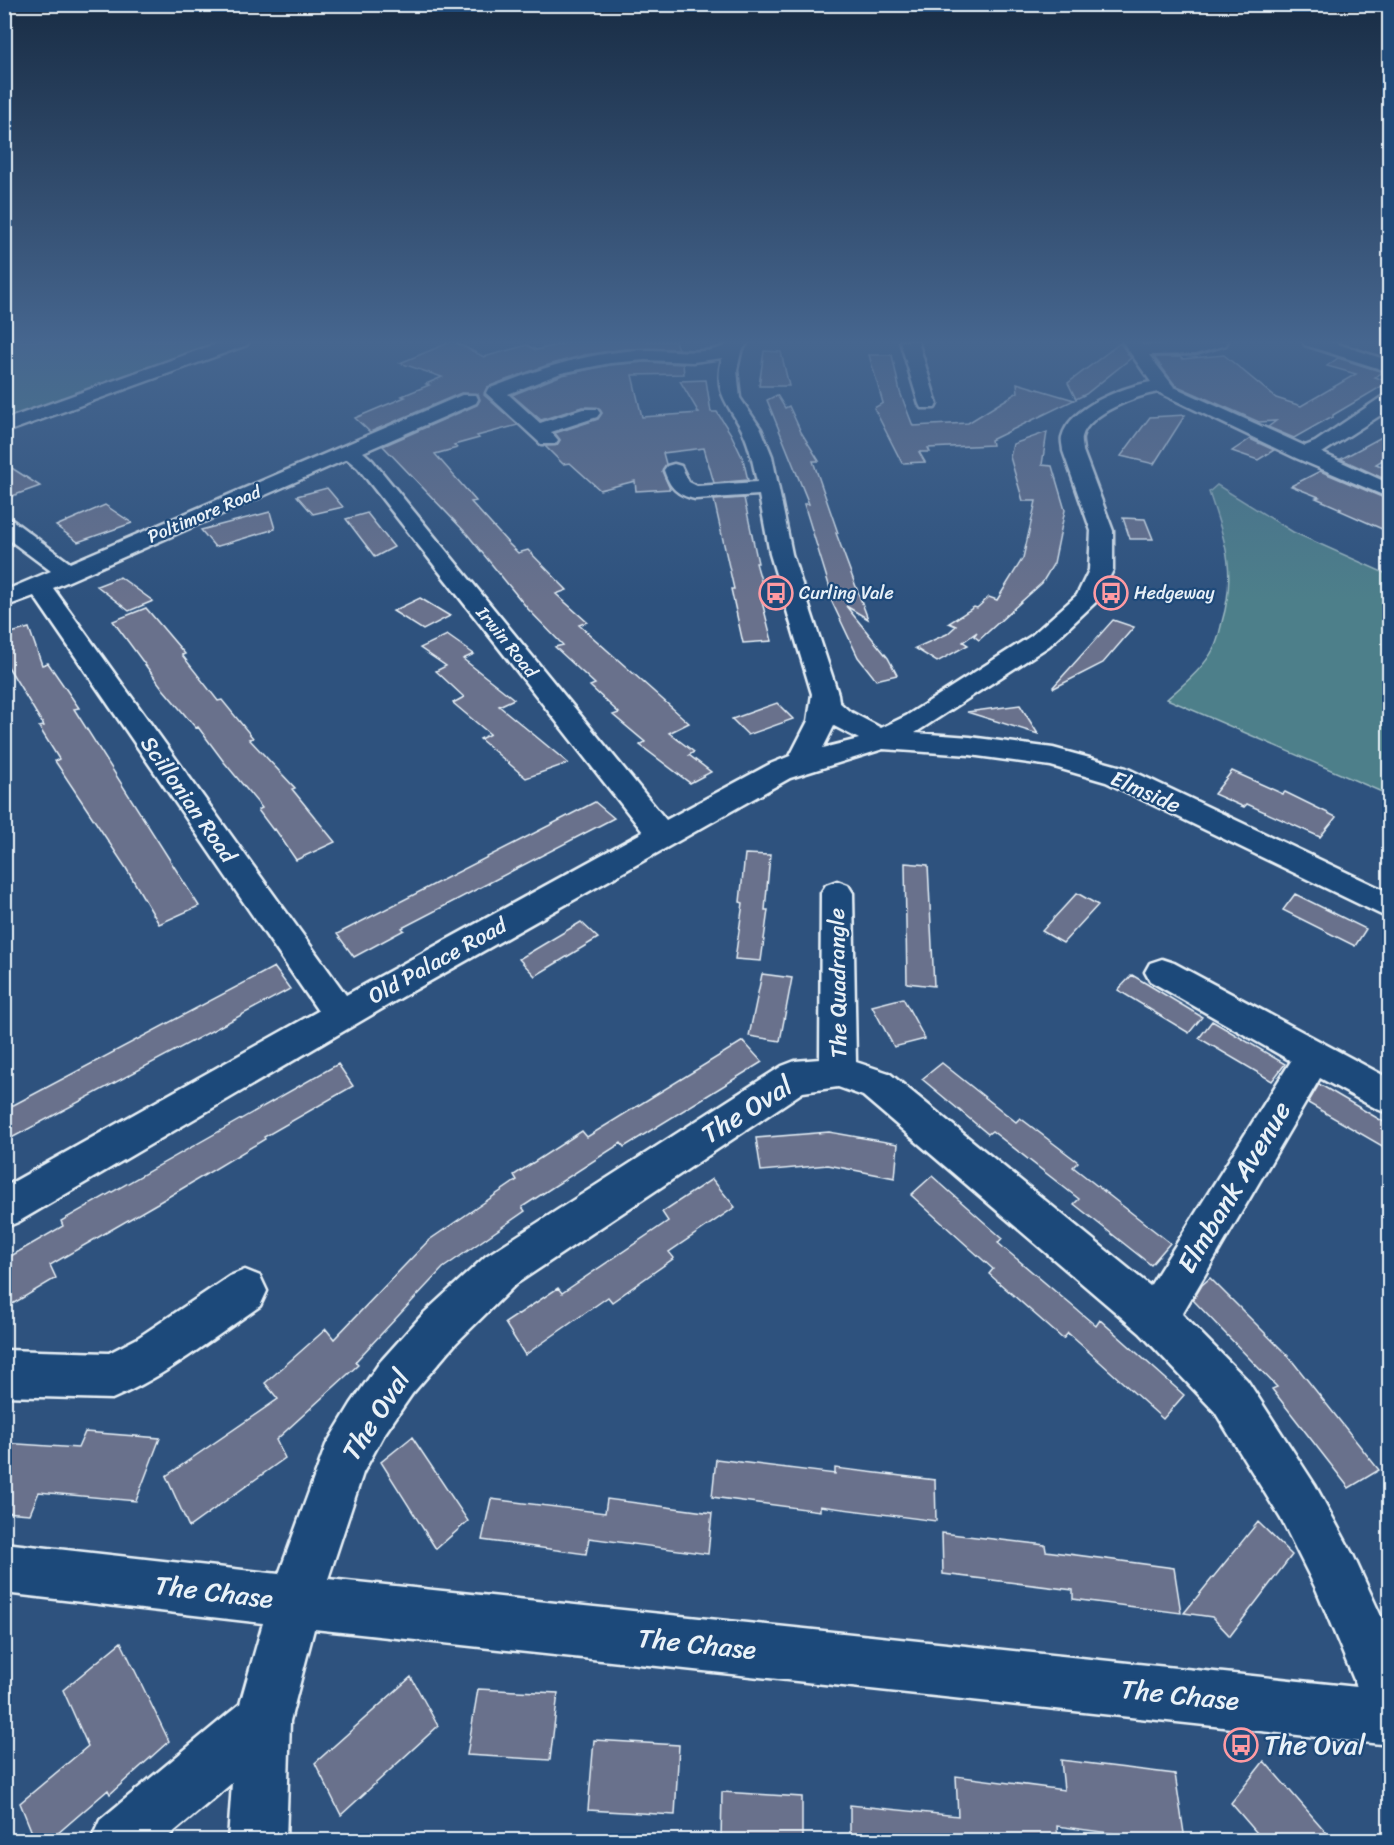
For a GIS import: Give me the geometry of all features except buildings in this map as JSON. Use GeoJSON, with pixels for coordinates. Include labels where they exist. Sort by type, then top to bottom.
{"type":"FeatureCollection","features":[{"type":"Feature","properties":{"kind":"street","name":"Poltimore Road"},"geometry":{"type":"LineString","coordinates":[[4,600],[406,427]]}},
{"type":"Feature","properties":{"kind":"street"},"geometry":{"type":"LineString","coordinates":[[534,427],[543,435],[560,427]]}},
{"type":"Feature","properties":{"kind":"street"},"geometry":{"type":"LineString","coordinates":[[750,427],[762,456],[781,554],[822,682],[827,706],[817,733],[800,763]]}},
{"type":"Feature","properties":{"kind":"street"},"geometry":{"type":"LineString","coordinates":[[827,706],[838,717],[883,740],[950,701],[1040,641],[1087,599],[1101,570],[1102,531],[1073,451],[1072,437],[1078,427]]}},
{"type":"Feature","properties":{"kind":"street"},"geometry":{"type":"LineString","coordinates":[[1243,427],[1389,492]]}},
{"type":"Feature","properties":{"kind":"street"},"geometry":{"type":"LineString","coordinates":[[1303,454],[1322,446],[1350,427]]}},
{"type":"Feature","properties":{"kind":"street","name":"Irwin Road"},"geometry":{"type":"LineString","coordinates":[[350,452],[366,464],[662,835]]}},
{"type":"Feature","properties":{"kind":"street"},"geometry":{"type":"LineString","coordinates":[[674,470],[679,486],[695,493],[768,489]]}},
{"type":"Feature","properties":{"kind":"street"},"geometry":{"type":"LineString","coordinates":[[4,525],[68,572]]}},
{"type":"Feature","properties":{"kind":"street","name":"Scillonian Road"},"geometry":{"type":"LineString","coordinates":[[39,585],[340,1014]]}},
{"type":"Feature","properties":{"kind":"street","name":"Old Palace Road"},"geometry":{"type":"LineString","coordinates":[[4,1209],[340,1014],[780,771],[800,763],[883,740]]}},
{"type":"Feature","properties":{"kind":"street","name":"Elmside"},"geometry":{"type":"LineString","coordinates":[[883,740],[970,746],[1053,757],[1116,775],[1389,907]]}},
{"type":"Feature","properties":{"kind":"street","name":"The Quadrangle"},"geometry":{"type":"LineString","coordinates":[[837,893],[838,1072]]}},
{"type":"Feature","properties":{"kind":"street"},"geometry":{"type":"LineString","coordinates":[[1162,972],[1389,1098]]}},
{"type":"Feature","properties":{"kind":"street","name":"Elmbank Avenue"},"geometry":{"type":"LineString","coordinates":[[1155,1318],[1314,1056]]}},
{"type":"Feature","properties":{"kind":"street","name":"The Oval"},"geometry":{"type":"LineString","coordinates":[[257,1840],[263,1721],[295,1601],[343,1462],[396,1378],[440,1328],[501,1270],[795,1077],[838,1072],[876,1084],[1155,1318],[1231,1396],[1298,1502],[1335,1573],[1383,1683],[1389,1713]]}},
{"type":"Feature","properties":{"kind":"street"},"geometry":{"type":"LineString","coordinates":[[4,1373],[112,1376],[152,1355],[245,1291]]}},
{"type":"Feature","properties":{"kind":"street","name":"The Chase"},"geometry":{"type":"LineString","coordinates":[[4,1568],[1389,1718]]}},
{"type":"Feature","properties":{"kind":"street"},"geometry":{"type":"LineString","coordinates":[[120,1840],[263,1721]]}},
{"type":"Feature","properties":{"kind":"green space"},"geometry":{"type":"Polygon","coordinates":[[[1217,485],[1293,532],[1389,575],[1389,795],[1167,699],[1205,662],[1218,639],[1229,587],[1229,571],[1224,541],[1209,492],[1217,485]]]}},
{"type":"Feature","properties":{"kind":"place","name":"Curling Vale"},"geometry":{"type":"Point","coordinates":[776,593]}},
{"type":"Feature","properties":{"kind":"place","name":"Hedgeway"},"geometry":{"type":"Point","coordinates":[1111,593]}},
{"type":"Feature","properties":{"kind":"place","name":"The Oval"},"geometry":{"type":"Point","coordinates":[1241,1745]}}]}
